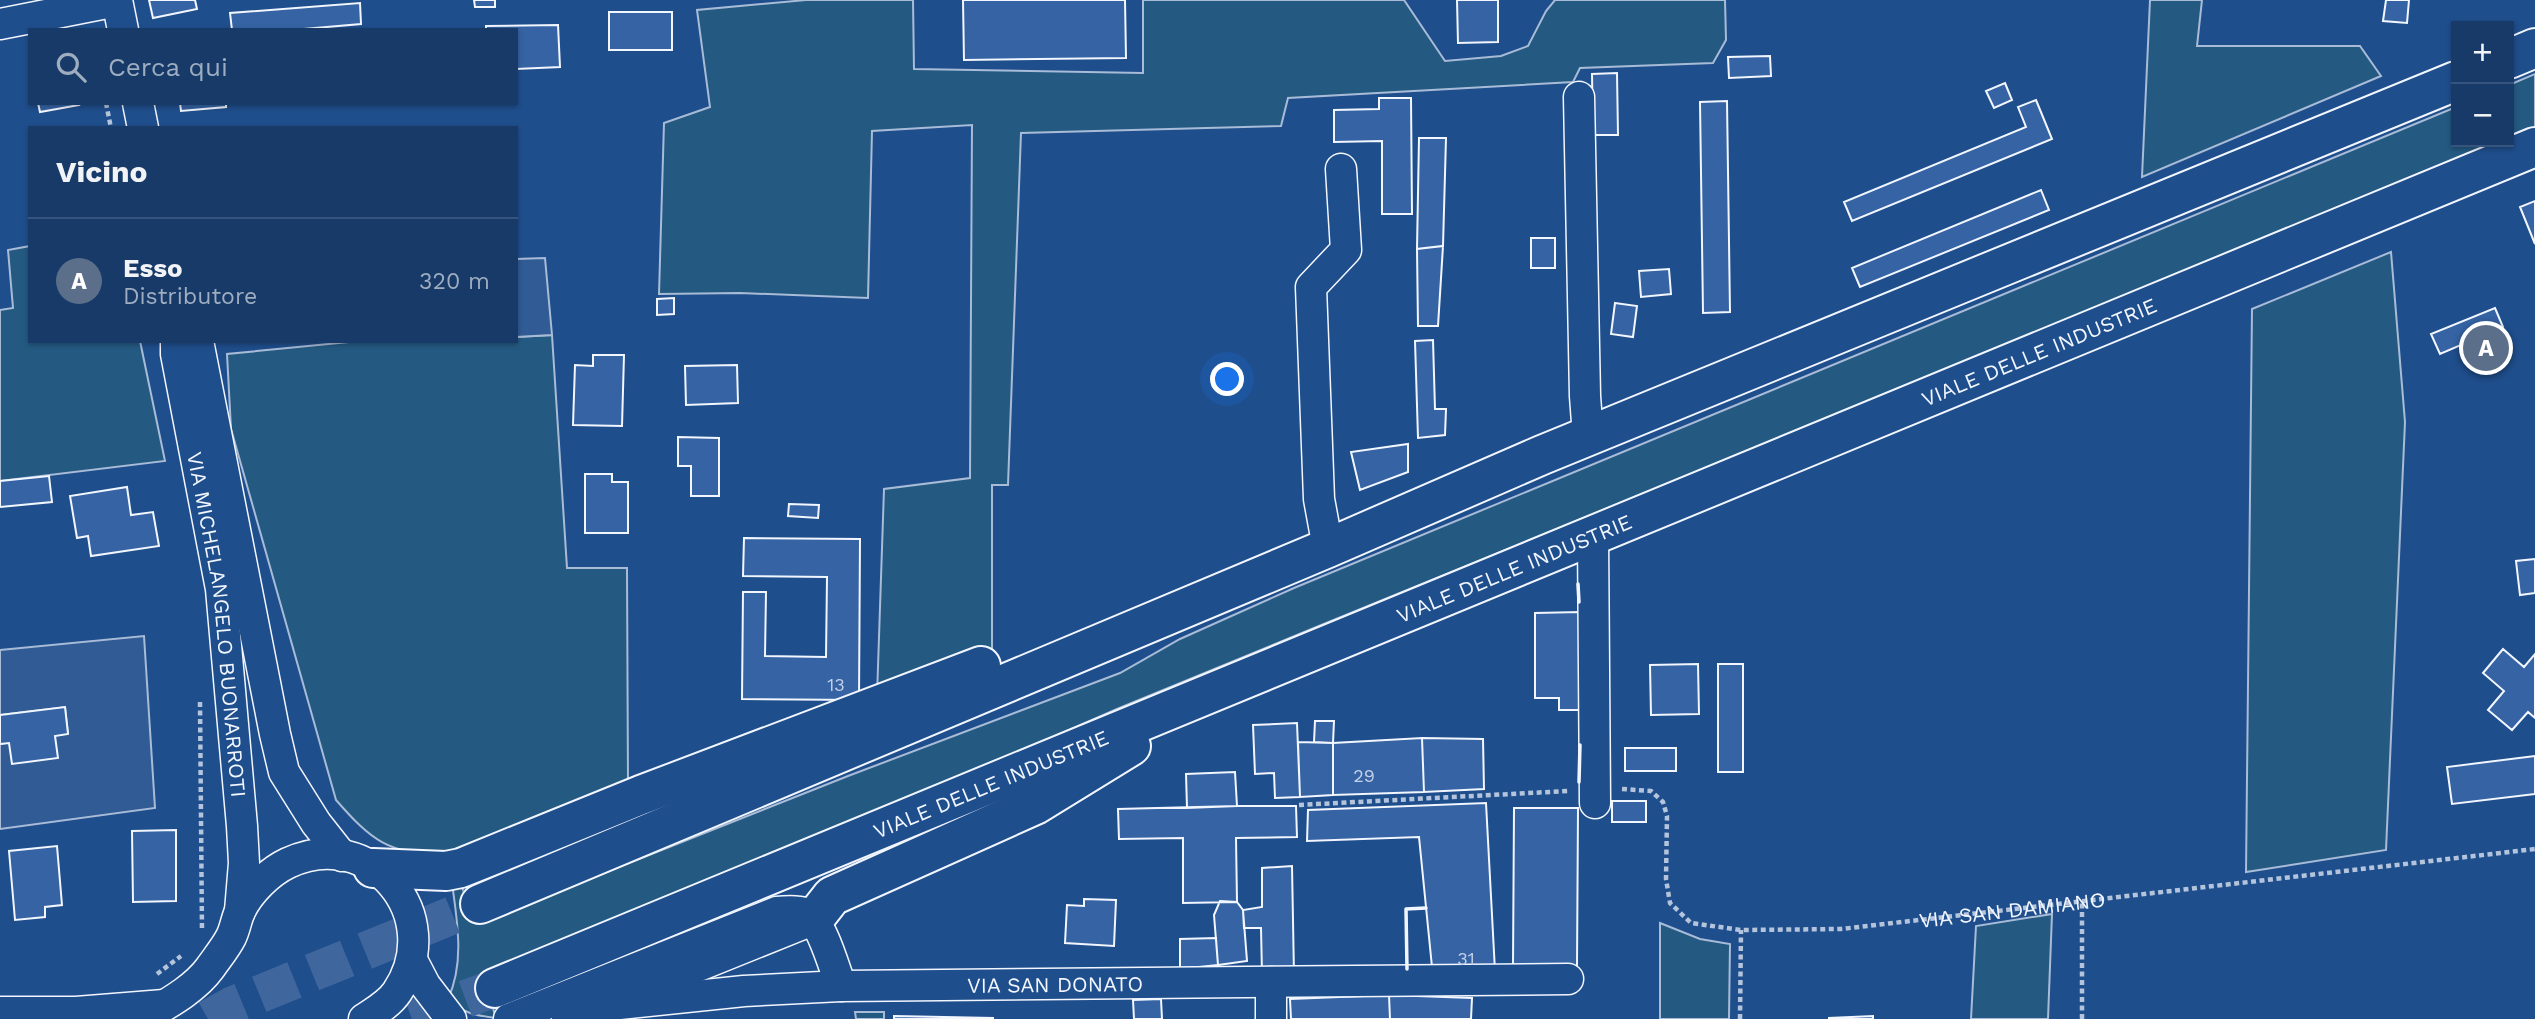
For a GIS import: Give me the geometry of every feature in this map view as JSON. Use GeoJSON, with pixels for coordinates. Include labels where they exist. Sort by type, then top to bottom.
{"type":"FeatureCollection","features":[{"type":"Feature","properties":{"kind":"main road"},"geometry":{"type":"LineString","coordinates":[[2514,57],[2535,48]]}},
{"type":"Feature","properties":{"kind":"main road"},"geometry":{"type":"LineString","coordinates":[[480,904],[1588,436],[2451,82]]}},
{"type":"Feature","properties":{"kind":"main road","name":"VIALE DELLE INDUSTRIE"},"geometry":{"type":"LineString","coordinates":[[502,1004],[1231,685],[2535,147]]}},
{"type":"Feature","properties":{"kind":"main road"},"geometry":{"type":"LineString","coordinates":[[358,862],[446,871],[461,868],[641,794],[1157,599],[1230,589]]}},
{"type":"Feature","properties":{"kind":"main road"},"geometry":{"type":"LineString","coordinates":[[814,919],[832,896],[1035,805],[1231,685]]}},
{"type":"Feature","properties":{"kind":"street"},"geometry":{"type":"LineString","coordinates":[[0,24],[119,10]]}},
{"type":"Feature","properties":{"kind":"street"},"geometry":{"type":"LineString","coordinates":[[1579,97],[1588,436]]}},
{"type":"Feature","properties":{"kind":"street"},"geometry":{"type":"LineString","coordinates":[[138,105],[143,126]]}},
{"type":"Feature","properties":{"kind":"street"},"geometry":{"type":"LineString","coordinates":[[1328,548],[1319,499],[1311,287],[1346,250],[1341,169]]}},
{"type":"Feature","properties":{"kind":"street","name":"VIA MICHELANGELO BUONARROTI"},"geometry":{"type":"LineString","coordinates":[[176,343],[221,589],[242,826],[244,863],[240,911]]}},
{"type":"Feature","properties":{"kind":"street","name":"VIA MICHELANGELO BUONARROTI"},"geometry":{"type":"LineString","coordinates":[[198,343],[284,772],[316,823],[358,862]]}},
{"type":"Feature","properties":{"kind":"street"},"geometry":{"type":"LineString","coordinates":[[1593,536],[1595,796]]}},
{"type":"Feature","properties":{"kind":"street"},"geometry":{"type":"LineString","coordinates":[[0,1012],[45,1016],[76,1012],[153,1012],[197,982],[209,970],[230,938],[240,911],[250,895],[273,872],[289,862],[309,856],[358,862],[388,877],[401,895],[410,915],[412,960],[397,992],[384,1006],[364,1019]]}},
{"type":"Feature","properties":{"kind":"street"},"geometry":{"type":"LineString","coordinates":[[502,1004],[777,912],[791,911],[804,913],[814,919],[841,986]]}},
{"type":"Feature","properties":{"kind":"street"},"geometry":{"type":"LineString","coordinates":[[567,1019],[814,919]]}},
{"type":"Feature","properties":{"kind":"street"},"geometry":{"type":"LineString","coordinates":[[412,960],[425,985],[451,1019]]}},
{"type":"Feature","properties":{"kind":"street","name":"VIA SAN DONATO"},"geometry":{"type":"LineString","coordinates":[[601,1006],[744,991],[841,986],[1567,979]]}},
{"type":"Feature","properties":{"kind":"street"},"geometry":{"type":"LineString","coordinates":[[1270,982],[1272,1019]]}},
{"type":"Feature","properties":{"kind":"path"},"geometry":{"type":"LineString","coordinates":[[106,105],[111,126]]}},
{"type":"Feature","properties":{"kind":"path"},"geometry":{"type":"LineString","coordinates":[[200,697],[201,934]]}},
{"type":"Feature","properties":{"kind":"path","name":"VIA SAN DAMIANO"},"geometry":{"type":"LineString","coordinates":[[1300,805],[1595,796],[1637,789],[1651,791],[1663,802],[1667,816],[1666,879],[1670,903],[1691,923],[1741,930],[1841,929],[2535,849]]}},
{"type":"Feature","properties":{"kind":"path"},"geometry":{"type":"LineString","coordinates":[[2082,900],[2082,1019]]}},
{"type":"Feature","properties":{"kind":"path"},"geometry":{"type":"LineString","coordinates":[[1740,1019],[1741,930]]}},
{"type":"Feature","properties":{"kind":"path"},"geometry":{"type":"LineString","coordinates":[[152,978],[189,948]]}},
{"type":"Feature","properties":{"kind":"shaded area"},"geometry":{"type":"Polygon","coordinates":[[[806,0],[913,0],[914,69],[1143,73],[1143,0],[1404,0],[1445,61],[1501,56],[1528,46],[1546,11],[1555,0],[1725,0],[1726,40],[1713,63],[1580,68],[1573,82],[1288,98],[1281,126],[1021,133],[1008,485],[992,485],[992,653],[877,696],[884,489],[970,478],[972,125],[872,131],[868,298],[740,293],[659,294],[664,123],[710,107],[697,10],[806,0]]]}},
{"type":"Feature","properties":{"kind":"shaded area"},"geometry":{"type":"Polygon","coordinates":[[[2150,0],[2202,0],[2197,46],[2360,46],[2381,76],[2142,177],[2150,0]]]}},
{"type":"Feature","properties":{"kind":"shaded area"},"geometry":{"type":"Polygon","coordinates":[[[2535,74],[2535,130],[2514,138],[2514,84],[2535,74]]]}},
{"type":"Feature","properties":{"kind":"shaded area"},"geometry":{"type":"Polygon","coordinates":[[[2451,109],[2451,147],[2493,147],[1314,628],[1117,709],[962,777],[482,973],[496,1018],[464,1011],[448,999],[458,956],[452,883],[459,881],[478,923],[848,776],[1120,673],[1180,639],[1294,588],[2451,109]]]}},
{"type":"Feature","properties":{"kind":"shaded area"},"geometry":{"type":"Polygon","coordinates":[[[28,246],[28,343],[140,343],[165,461],[0,481],[0,310],[13,308],[8,250],[28,246]]]}},
{"type":"Feature","properties":{"kind":"shaded area"},"geometry":{"type":"Polygon","coordinates":[[[2391,252],[2405,422],[2386,850],[2246,872],[2252,309],[2391,252]]]}},
{"type":"Feature","properties":{"kind":"shaded area"},"geometry":{"type":"Polygon","coordinates":[[[545,258],[552,335],[518,337],[518,259],[545,258]]]}},
{"type":"Feature","properties":{"kind":"shaded area"},"geometry":{"type":"Polygon","coordinates":[[[552,335],[567,568],[627,568],[628,784],[443,855],[408,852],[394,848],[371,835],[336,800],[231,429],[227,354],[339,343],[518,343],[518,337],[552,335]]]}},
{"type":"Feature","properties":{"kind":"shaded area"},"geometry":{"type":"Polygon","coordinates":[[[144,636],[155,808],[0,829],[0,744],[68,733],[65,707],[0,715],[0,650],[144,636]]]}},
{"type":"Feature","properties":{"kind":"shaded area"},"geometry":{"type":"Polygon","coordinates":[[[2052,914],[2048,1019],[1971,1019],[1976,926],[2052,914]]]}},
{"type":"Feature","properties":{"kind":"shaded area"},"geometry":{"type":"Polygon","coordinates":[[[1660,923],[1700,939],[1730,944],[1729,1019],[1660,1019],[1660,923]]]}},
{"type":"Feature","properties":{"kind":"shaded area"},"geometry":{"type":"Polygon","coordinates":[[[855,1012],[884,1012],[884,1019],[856,1019],[855,1012]]]}},
{"type":"Feature","properties":{"kind":"building"},"geometry":{"type":"Polygon","coordinates":[[[149,0],[195,0],[197,9],[153,18],[149,0]]]}},
{"type":"Feature","properties":{"kind":"building"},"geometry":{"type":"Polygon","coordinates":[[[474,0],[495,0],[495,7],[475,7],[474,0]]]}},
{"type":"Feature","properties":{"kind":"building"},"geometry":{"type":"Polygon","coordinates":[[[963,0],[1125,0],[1126,58],[964,60],[963,0]]]}},
{"type":"Feature","properties":{"kind":"building"},"geometry":{"type":"Polygon","coordinates":[[[1457,0],[1498,0],[1498,42],[1458,43],[1457,0]]]}},
{"type":"Feature","properties":{"kind":"building"},"geometry":{"type":"Polygon","coordinates":[[[2386,0],[2409,0],[2407,23],[2383,21],[2386,0]]]}},
{"type":"Feature","properties":{"kind":"building"},"geometry":{"type":"Polygon","coordinates":[[[360,3],[361,24],[315,28],[232,28],[230,13],[360,3]]]}},
{"type":"Feature","properties":{"kind":"building"},"geometry":{"type":"Polygon","coordinates":[[[609,12],[672,12],[672,50],[609,50],[609,12]]]}},
{"type":"Feature","properties":{"kind":"building"},"geometry":{"type":"Polygon","coordinates":[[[558,25],[560,67],[518,69],[518,28],[486,26],[558,25]]]}},
{"type":"Feature","properties":{"kind":"building"},"geometry":{"type":"Polygon","coordinates":[[[1770,56],[1771,76],[1729,78],[1728,57],[1770,56]]]}},
{"type":"Feature","properties":{"kind":"building"},"geometry":{"type":"Polygon","coordinates":[[[1617,73],[1618,135],[1593,135],[1592,74],[1617,73]]]}},
{"type":"Feature","properties":{"kind":"building"},"geometry":{"type":"Polygon","coordinates":[[[2005,83],[2012,100],[1994,108],[1986,91],[2005,83]]]}},
{"type":"Feature","properties":{"kind":"building"},"geometry":{"type":"Polygon","coordinates":[[[1379,98],[1411,98],[1412,214],[1382,214],[1382,141],[1334,142],[1334,110],[1379,109],[1379,98]]]}},
{"type":"Feature","properties":{"kind":"building"},"geometry":{"type":"Polygon","coordinates":[[[2036,100],[2052,139],[1852,221],[1844,202],[2026,127],[2018,107],[2036,100]]]}},
{"type":"Feature","properties":{"kind":"building"},"geometry":{"type":"Polygon","coordinates":[[[1727,101],[1730,312],[1703,313],[1700,102],[1727,101]]]}},
{"type":"Feature","properties":{"kind":"building"},"geometry":{"type":"Polygon","coordinates":[[[38,105],[79,105],[40,112],[38,105]]]}},
{"type":"Feature","properties":{"kind":"building"},"geometry":{"type":"Polygon","coordinates":[[[180,105],[226,105],[226,107],[181,111],[180,105]]]}},
{"type":"Feature","properties":{"kind":"building"},"geometry":{"type":"Polygon","coordinates":[[[1419,138],[1446,138],[1443,246],[1417,249],[1419,138]]]}},
{"type":"Feature","properties":{"kind":"building"},"geometry":{"type":"Polygon","coordinates":[[[2041,190],[2049,210],[1860,287],[1852,268],[2041,190]]]}},
{"type":"Feature","properties":{"kind":"building"},"geometry":{"type":"Polygon","coordinates":[[[2535,201],[2535,244],[2520,207],[2535,201]]]}},
{"type":"Feature","properties":{"kind":"building"},"geometry":{"type":"Polygon","coordinates":[[[1531,238],[1555,238],[1555,268],[1531,268],[1531,238]]]}},
{"type":"Feature","properties":{"kind":"building"},"geometry":{"type":"Polygon","coordinates":[[[1443,246],[1438,326],[1418,326],[1417,249],[1443,246]]]}},
{"type":"Feature","properties":{"kind":"building"},"geometry":{"type":"Polygon","coordinates":[[[1669,269],[1671,294],[1641,297],[1639,271],[1669,269]]]}},
{"type":"Feature","properties":{"kind":"building"},"geometry":{"type":"Polygon","coordinates":[[[674,298],[674,314],[657,315],[657,299],[674,298]]]}},
{"type":"Feature","properties":{"kind":"building"},"geometry":{"type":"Polygon","coordinates":[[[1615,303],[1637,306],[1633,337],[1611,334],[1615,303]]]}},
{"type":"Feature","properties":{"kind":"building"},"geometry":{"type":"Polygon","coordinates":[[[2495,308],[2503,327],[2440,354],[2431,334],[2495,308]]]}},
{"type":"Feature","properties":{"kind":"building"},"geometry":{"type":"Polygon","coordinates":[[[1433,340],[1435,409],[1446,409],[1445,435],[1418,438],[1415,341],[1433,340]]]}},
{"type":"Feature","properties":{"kind":"building"},"geometry":{"type":"Polygon","coordinates":[[[593,355],[624,355],[622,426],[573,425],[575,365],[593,366],[593,355]]]}},
{"type":"Feature","properties":{"kind":"building"},"geometry":{"type":"Polygon","coordinates":[[[737,365],[738,403],[686,405],[685,366],[737,365]]]}},
{"type":"Feature","properties":{"kind":"building"},"geometry":{"type":"Polygon","coordinates":[[[678,437],[719,438],[719,496],[691,496],[691,466],[678,466],[678,437]]]}},
{"type":"Feature","properties":{"kind":"building"},"geometry":{"type":"Polygon","coordinates":[[[1408,444],[1408,472],[1360,490],[1351,452],[1408,444]]]}},
{"type":"Feature","properties":{"kind":"building"},"geometry":{"type":"Polygon","coordinates":[[[585,474],[612,474],[612,482],[628,482],[628,533],[585,533],[585,474]]]}},
{"type":"Feature","properties":{"kind":"building"},"geometry":{"type":"Polygon","coordinates":[[[49,476],[52,502],[0,507],[0,481],[49,476]]]}},
{"type":"Feature","properties":{"kind":"building"},"geometry":{"type":"Polygon","coordinates":[[[127,487],[131,515],[153,512],[159,546],[91,556],[88,536],[77,538],[70,496],[127,487]]]}},
{"type":"Feature","properties":{"kind":"building"},"geometry":{"type":"Polygon","coordinates":[[[789,504],[819,505],[818,518],[788,516],[789,504]]]}},
{"type":"Feature","properties":{"kind":"building"},"geometry":{"type":"Polygon","coordinates":[[[744,538],[860,539],[859,700],[742,699],[743,592],[766,592],[765,656],[826,657],[827,577],[743,576],[744,538]]]}},
{"type":"Feature","properties":{"kind":"building"},"geometry":{"type":"Polygon","coordinates":[[[2535,559],[2535,593],[2520,595],[2516,561],[2535,559]]]}},
{"type":"Feature","properties":{"kind":"building"},"geometry":{"type":"Polygon","coordinates":[[[1580,612],[1581,710],[1559,710],[1559,698],[1535,698],[1535,613],[1580,612]]]}},
{"type":"Feature","properties":{"kind":"building"},"geometry":{"type":"Polygon","coordinates":[[[2503,649],[2524,667],[2535,654],[2535,718],[2528,712],[2512,730],[2488,710],[2504,691],[2483,673],[2503,649]]]}},
{"type":"Feature","properties":{"kind":"building"},"geometry":{"type":"Polygon","coordinates":[[[1698,664],[1699,714],[1651,715],[1650,665],[1698,664]]]}},
{"type":"Feature","properties":{"kind":"building"},"geometry":{"type":"Polygon","coordinates":[[[1718,664],[1743,664],[1743,772],[1718,772],[1718,664]]]}},
{"type":"Feature","properties":{"kind":"building"},"geometry":{"type":"Polygon","coordinates":[[[65,707],[68,734],[55,736],[58,758],[12,764],[9,743],[0,744],[0,715],[65,707]]]}},
{"type":"Feature","properties":{"kind":"building"},"geometry":{"type":"Polygon","coordinates":[[[1315,721],[1334,721],[1333,743],[1314,742],[1315,721]]]}},
{"type":"Feature","properties":{"kind":"building"},"geometry":{"type":"Polygon","coordinates":[[[1297,723],[1300,797],[1275,798],[1274,773],[1255,774],[1253,725],[1297,723]]]}},
{"type":"Feature","properties":{"kind":"building"},"geometry":{"type":"Polygon","coordinates":[[[1422,738],[1424,792],[1333,795],[1333,743],[1422,738]]]}},
{"type":"Feature","properties":{"kind":"building"},"geometry":{"type":"Polygon","coordinates":[[[1422,738],[1483,739],[1484,789],[1424,792],[1422,738]]]}},
{"type":"Feature","properties":{"kind":"building"},"geometry":{"type":"Polygon","coordinates":[[[1298,742],[1333,743],[1333,795],[1300,797],[1298,742]]]}},
{"type":"Feature","properties":{"kind":"building"},"geometry":{"type":"Polygon","coordinates":[[[1625,748],[1676,748],[1676,771],[1625,771],[1625,748]]]}},
{"type":"Feature","properties":{"kind":"building"},"geometry":{"type":"Polygon","coordinates":[[[2535,756],[2535,794],[2452,804],[2447,767],[2535,756]]]}},
{"type":"Feature","properties":{"kind":"building"},"geometry":{"type":"Polygon","coordinates":[[[1235,772],[1237,806],[1187,808],[1186,774],[1235,772]]]}},
{"type":"Feature","properties":{"kind":"building"},"geometry":{"type":"Polygon","coordinates":[[[1612,801],[1646,801],[1646,822],[1612,822],[1612,801]]]}},
{"type":"Feature","properties":{"kind":"building"},"geometry":{"type":"Polygon","coordinates":[[[1486,803],[1495,971],[1433,977],[1419,837],[1307,841],[1308,810],[1486,803]]]}},
{"type":"Feature","properties":{"kind":"building"},"geometry":{"type":"Polygon","coordinates":[[[1296,806],[1297,837],[1236,838],[1237,902],[1183,903],[1183,838],[1119,839],[1118,809],[1296,806]]]}},
{"type":"Feature","properties":{"kind":"building"},"geometry":{"type":"Polygon","coordinates":[[[1514,808],[1578,808],[1577,967],[1513,966],[1514,808]]]}},
{"type":"Feature","properties":{"kind":"building"},"geometry":{"type":"Polygon","coordinates":[[[176,830],[176,901],[133,902],[132,831],[176,830]]]}},
{"type":"Feature","properties":{"kind":"building"},"geometry":{"type":"Polygon","coordinates":[[[57,846],[62,905],[45,907],[45,917],[15,920],[9,851],[57,846]]]}},
{"type":"Feature","properties":{"kind":"building"},"geometry":{"type":"Polygon","coordinates":[[[1292,866],[1294,975],[1262,974],[1261,928],[1244,928],[1243,910],[1262,907],[1262,868],[1292,866]]]}},
{"type":"Feature","properties":{"kind":"building"},"geometry":{"type":"Polygon","coordinates":[[[1084,899],[1116,900],[1114,946],[1065,943],[1067,905],[1084,906],[1084,899]]]}},
{"type":"Feature","properties":{"kind":"building"},"geometry":{"type":"Polygon","coordinates":[[[1220,901],[1237,902],[1243,910],[1247,961],[1218,965],[1214,915],[1220,901]]]}},
{"type":"Feature","properties":{"kind":"building"},"geometry":{"type":"Polygon","coordinates":[[[1216,938],[1218,965],[1180,969],[1180,939],[1216,938]]]}},
{"type":"Feature","properties":{"kind":"building"},"geometry":{"type":"Polygon","coordinates":[[[1389,995],[1390,1019],[1291,1019],[1290,999],[1389,995]]]}},
{"type":"Feature","properties":{"kind":"building"},"geometry":{"type":"Polygon","coordinates":[[[1389,995],[1472,998],[1471,1019],[1390,1019],[1389,995]]]}},
{"type":"Feature","properties":{"kind":"building"},"geometry":{"type":"Polygon","coordinates":[[[1161,999],[1162,1019],[1134,1019],[1133,1000],[1161,999]]]}},
{"type":"Feature","properties":{"kind":"building"},"geometry":{"type":"Polygon","coordinates":[[[894,1016],[993,1018],[993,1019],[894,1019],[894,1016]]]}},
{"type":"Feature","properties":{"kind":"building"},"geometry":{"type":"Polygon","coordinates":[[[1873,1016],[1873,1019],[1829,1019],[1829,1018],[1873,1016]]]}},
{"type":"Feature","properties":{"kind":"tunnel"},"geometry":{"type":"LineString","coordinates":[[208,1019],[233,1005],[480,904]]}},
{"type":"Feature","properties":{"kind":"tunnel"},"geometry":{"type":"LineString","coordinates":[[412,1019],[495,988]]}},
{"type":"Feature","properties":{"kind":"wall"},"geometry":{"type":"LineString","coordinates":[[1578,584],[1579,602]]}},
{"type":"Feature","properties":{"kind":"wall"},"geometry":{"type":"LineString","coordinates":[[1579,782],[1580,745]]}},
{"type":"Feature","properties":{"kind":"wall"},"geometry":{"type":"LineString","coordinates":[[1407,969],[1406,909],[1426,908]]}},
{"type":"Feature","properties":{"kind":"place","name":"Esso"},"geometry":{"type":"Point","coordinates":[2486,348]}}]}
